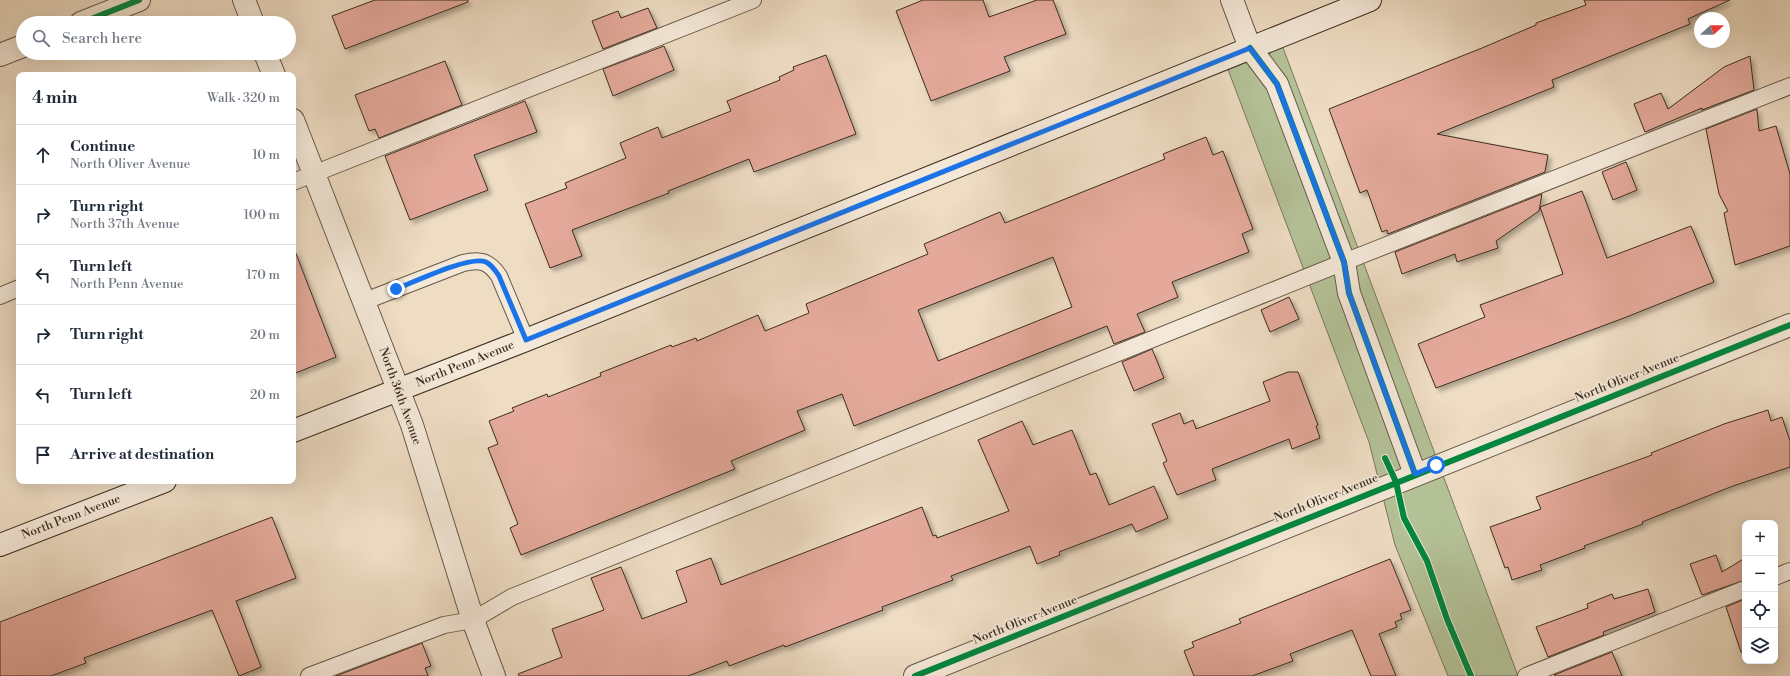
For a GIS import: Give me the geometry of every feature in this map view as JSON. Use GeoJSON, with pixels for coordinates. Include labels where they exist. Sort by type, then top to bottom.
{"type":"FeatureCollection","features":[{"type":"Feature","properties":{"kind":"street"},"geometry":{"type":"LineString","coordinates":[[99,16],[140,0]]}},
{"type":"Feature","properties":{"kind":"street"},"geometry":{"type":"LineString","coordinates":[[244,0],[250,16]]}},
{"type":"Feature","properties":{"kind":"street"},"geometry":{"type":"LineString","coordinates":[[1232,0],[1250,48],[1277,84],[1344,262],[1349,293],[1415,474]]}},
{"type":"Feature","properties":{"kind":"street","name":"North Penn Avenue"},"geometry":{"type":"LineString","coordinates":[[296,430],[526,340],[1370,0]]}},
{"type":"Feature","properties":{"kind":"street"},"geometry":{"type":"LineString","coordinates":[[0,54],[16,48]]}},
{"type":"Feature","properties":{"kind":"street"},"geometry":{"type":"LineString","coordinates":[[268,60],[273,72]]}},
{"type":"Feature","properties":{"kind":"street","name":"North 36th Avenue"},"geometry":{"type":"LineString","coordinates":[[296,127],[365,301],[412,425],[473,620],[494,676]]}},
{"type":"Feature","properties":{"kind":"street","name":"North Oliver Avenue"},"geometry":{"type":"LineString","coordinates":[[915,676],[1415,474],[1790,325]]}},
{"type":"Feature","properties":{"kind":"street","name":"North Penn Avenue"},"geometry":{"type":"LineString","coordinates":[[0,545],[157,484]]}},
{"type":"Feature","properties":{"kind":"lane"},"geometry":{"type":"LineString","coordinates":[[296,181],[753,0]]}},
{"type":"Feature","properties":{"kind":"lane"},"geometry":{"type":"LineString","coordinates":[[309,676],[444,625],[473,620],[512,597],[1344,262],[1790,86]]}},
{"type":"Feature","properties":{"kind":"lane"},"geometry":{"type":"LineString","coordinates":[[365,301],[463,263],[476,260],[485,262],[492,267],[499,276],[526,340]]}},
{"type":"Feature","properties":{"kind":"lane"},"geometry":{"type":"LineString","coordinates":[[0,296],[16,289]]}},
{"type":"Feature","properties":{"kind":"lane"},"geometry":{"type":"LineString","coordinates":[[1778,576],[1790,571]]}},
{"type":"Feature","properties":{"kind":"lane"},"geometry":{"type":"LineString","coordinates":[[1526,676],[1742,590]]}},
{"type":"Feature","properties":{"kind":"green space"},"geometry":{"type":"Polygon","coordinates":[[[1279,37],[1518,676],[1448,676],[1395,545],[1369,442],[1224,59],[1279,37]]]}},
{"type":"Feature","properties":{"kind":"building"},"geometry":{"type":"Polygon","coordinates":[[[375,0],[468,0],[468,2],[345,49],[332,16],[375,0]]]}},
{"type":"Feature","properties":{"kind":"building"},"geometry":{"type":"Polygon","coordinates":[[[923,0],[983,0],[989,17],[1037,0],[1053,0],[1066,34],[1004,57],[1010,71],[931,101],[896,11],[923,0]]]}},
{"type":"Feature","properties":{"kind":"building"},"geometry":{"type":"Polygon","coordinates":[[[1584,0],[1730,0],[1703,12],[1694,12],[1694,16],[1688,19],[1690,24],[1552,80],[1554,87],[1437,134],[1548,155],[1545,172],[1388,234],[1387,230],[1382,232],[1367,190],[1360,193],[1329,109],[1482,48],[1536,25],[1536,23],[1586,5],[1584,0]]]}},
{"type":"Feature","properties":{"kind":"building"},"geometry":{"type":"Polygon","coordinates":[[[648,8],[657,28],[603,49],[592,21],[618,11],[621,18],[648,8]]]}},
{"type":"Feature","properties":{"kind":"building"},"geometry":{"type":"Polygon","coordinates":[[[664,46],[674,70],[613,96],[603,69],[664,46]]]}},
{"type":"Feature","properties":{"kind":"building"},"geometry":{"type":"Polygon","coordinates":[[[826,55],[856,134],[754,172],[749,159],[668,191],[669,193],[572,230],[582,256],[550,268],[525,204],[567,188],[565,183],[626,158],[620,143],[658,127],[662,138],[731,111],[727,101],[780,80],[779,77],[794,70],[793,67],[826,55]]]}},
{"type":"Feature","properties":{"kind":"building"},"geometry":{"type":"Polygon","coordinates":[[[1750,56],[1754,90],[1702,110],[1702,108],[1645,132],[1634,104],[1661,93],[1668,109],[1724,67],[1750,56]]]}},
{"type":"Feature","properties":{"kind":"building"},"geometry":{"type":"Polygon","coordinates":[[[445,61],[462,105],[379,138],[375,129],[369,131],[355,95],[445,61]]]}},
{"type":"Feature","properties":{"kind":"building"},"geometry":{"type":"Polygon","coordinates":[[[525,101],[537,132],[474,155],[488,190],[410,220],[385,156],[525,101]]]}},
{"type":"Feature","properties":{"kind":"building"},"geometry":{"type":"Polygon","coordinates":[[[1757,109],[1759,131],[1776,126],[1790,174],[1790,246],[1735,265],[1724,213],[1728,211],[1719,194],[1706,129],[1757,109]]]}},
{"type":"Feature","properties":{"kind":"building"},"geometry":{"type":"Polygon","coordinates":[[[1206,137],[1213,155],[1223,151],[1253,229],[1242,234],[1249,252],[1172,282],[1178,297],[1137,314],[1145,332],[1114,344],[1107,326],[854,426],[842,394],[797,411],[805,430],[731,461],[735,469],[521,555],[510,528],[518,524],[488,448],[498,444],[489,421],[514,411],[512,408],[547,394],[548,397],[601,376],[600,373],[671,345],[672,347],[696,338],[697,341],[758,315],[765,331],[809,313],[806,304],[928,254],[924,244],[1000,212],[1005,223],[1165,159],[1163,154],[1206,137]],[[1053,257],[918,310],[938,361],[1072,307],[1053,257]]]}},
{"type":"Feature","properties":{"kind":"building"},"geometry":{"type":"Polygon","coordinates":[[[1626,162],[1637,190],[1613,200],[1602,172],[1626,162]]]}},
{"type":"Feature","properties":{"kind":"building"},"geometry":{"type":"Polygon","coordinates":[[[1582,191],[1607,258],[1691,226],[1714,282],[1624,318],[1436,388],[1418,344],[1485,317],[1480,305],[1563,274],[1540,207],[1582,191]]]}},
{"type":"Feature","properties":{"kind":"building"},"geometry":{"type":"Polygon","coordinates":[[[1542,194],[1539,211],[1496,241],[1498,248],[1457,262],[1455,254],[1402,274],[1395,252],[1542,194]]]}},
{"type":"Feature","properties":{"kind":"building"},"geometry":{"type":"Polygon","coordinates":[[[296,254],[336,357],[296,373],[296,254]]]}},
{"type":"Feature","properties":{"kind":"building"},"geometry":{"type":"Polygon","coordinates":[[[1289,297],[1299,319],[1270,332],[1261,310],[1289,297]]]}},
{"type":"Feature","properties":{"kind":"building"},"geometry":{"type":"Polygon","coordinates":[[[1152,349],[1164,378],[1134,391],[1122,362],[1152,349]]]}},
{"type":"Feature","properties":{"kind":"building"},"geometry":{"type":"Polygon","coordinates":[[[1288,372],[1298,372],[1318,425],[1316,426],[1320,438],[1292,449],[1289,439],[1212,469],[1216,480],[1177,495],[1163,463],[1167,461],[1152,424],[1180,413],[1184,424],[1193,420],[1196,429],[1270,401],[1263,382],[1288,372]]]}},
{"type":"Feature","properties":{"kind":"building"},"geometry":{"type":"Polygon","coordinates":[[[1768,410],[1771,421],[1782,417],[1790,441],[1790,467],[1733,486],[1642,522],[1643,524],[1584,546],[1585,548],[1540,565],[1542,570],[1512,580],[1508,567],[1505,568],[1490,527],[1541,509],[1536,497],[1652,455],[1651,453],[1724,424],[1768,410]]]}},
{"type":"Feature","properties":{"kind":"building"},"geometry":{"type":"Polygon","coordinates":[[[1022,421],[1033,445],[1072,430],[1090,475],[1096,473],[1109,505],[1154,486],[1168,518],[1136,532],[1132,524],[1059,552],[1060,555],[1037,564],[1030,546],[951,576],[953,580],[882,607],[883,610],[785,647],[784,645],[729,666],[727,661],[688,676],[519,676],[518,674],[562,657],[552,629],[604,610],[591,578],[621,567],[642,619],[687,602],[676,571],[711,558],[721,585],[922,507],[933,536],[936,535],[937,538],[1009,511],[978,440],[1022,421]]]}},
{"type":"Feature","properties":{"kind":"building"},"geometry":{"type":"Polygon","coordinates":[[[272,517],[296,578],[236,601],[261,667],[239,676],[212,610],[84,658],[86,663],[51,676],[0,676],[0,622],[272,517]]]}},
{"type":"Feature","properties":{"kind":"building"},"geometry":{"type":"Polygon","coordinates":[[[1716,555],[1722,572],[1742,560],[1742,581],[1702,595],[1690,564],[1716,555]]]}},
{"type":"Feature","properties":{"kind":"building"},"geometry":{"type":"Polygon","coordinates":[[[1390,559],[1411,610],[1400,614],[1402,619],[1395,622],[1397,627],[1379,634],[1396,676],[1371,676],[1352,630],[1290,654],[1293,661],[1252,676],[1194,676],[1184,651],[1194,647],[1192,642],[1241,623],[1239,619],[1390,559]]]}},
{"type":"Feature","properties":{"kind":"building"},"geometry":{"type":"Polygon","coordinates":[[[1648,589],[1655,612],[1603,632],[1604,635],[1548,657],[1536,627],[1588,608],[1587,604],[1612,594],[1614,599],[1648,589]]]}},
{"type":"Feature","properties":{"kind":"building"},"geometry":{"type":"Polygon","coordinates":[[[1742,600],[1742,652],[1741,652],[1726,607],[1742,600]]]}},
{"type":"Feature","properties":{"kind":"building"},"geometry":{"type":"Polygon","coordinates":[[[422,643],[431,666],[425,668],[428,676],[336,676],[422,643]]]}},
{"type":"Feature","properties":{"kind":"building"},"geometry":{"type":"Polygon","coordinates":[[[1612,652],[1622,676],[1554,675],[1612,652]]]}},
{"type":"Feature","properties":{"kind":"cycle path"},"geometry":{"type":"LineString","coordinates":[[99,16],[139,0]]}},
{"type":"Feature","properties":{"kind":"cycle path"},"geometry":{"type":"LineString","coordinates":[[1250,48],[1277,84],[1344,262],[1349,293],[1415,474]]}},
{"type":"Feature","properties":{"kind":"cycle path"},"geometry":{"type":"LineString","coordinates":[[915,676],[1790,325]]}},
{"type":"Feature","properties":{"kind":"cycle path"},"geometry":{"type":"LineString","coordinates":[[1385,458],[1396,482],[1404,518],[1427,561],[1447,619],[1471,676]]}},
{"type":"Feature","properties":{"kind":"route"},"geometry":{"type":"LineString","coordinates":[[396,289],[463,263],[476,260],[485,262],[492,267],[499,276],[526,340],[1250,48],[1277,84],[1344,262],[1349,293],[1415,474],[1436,465]]}}]}
